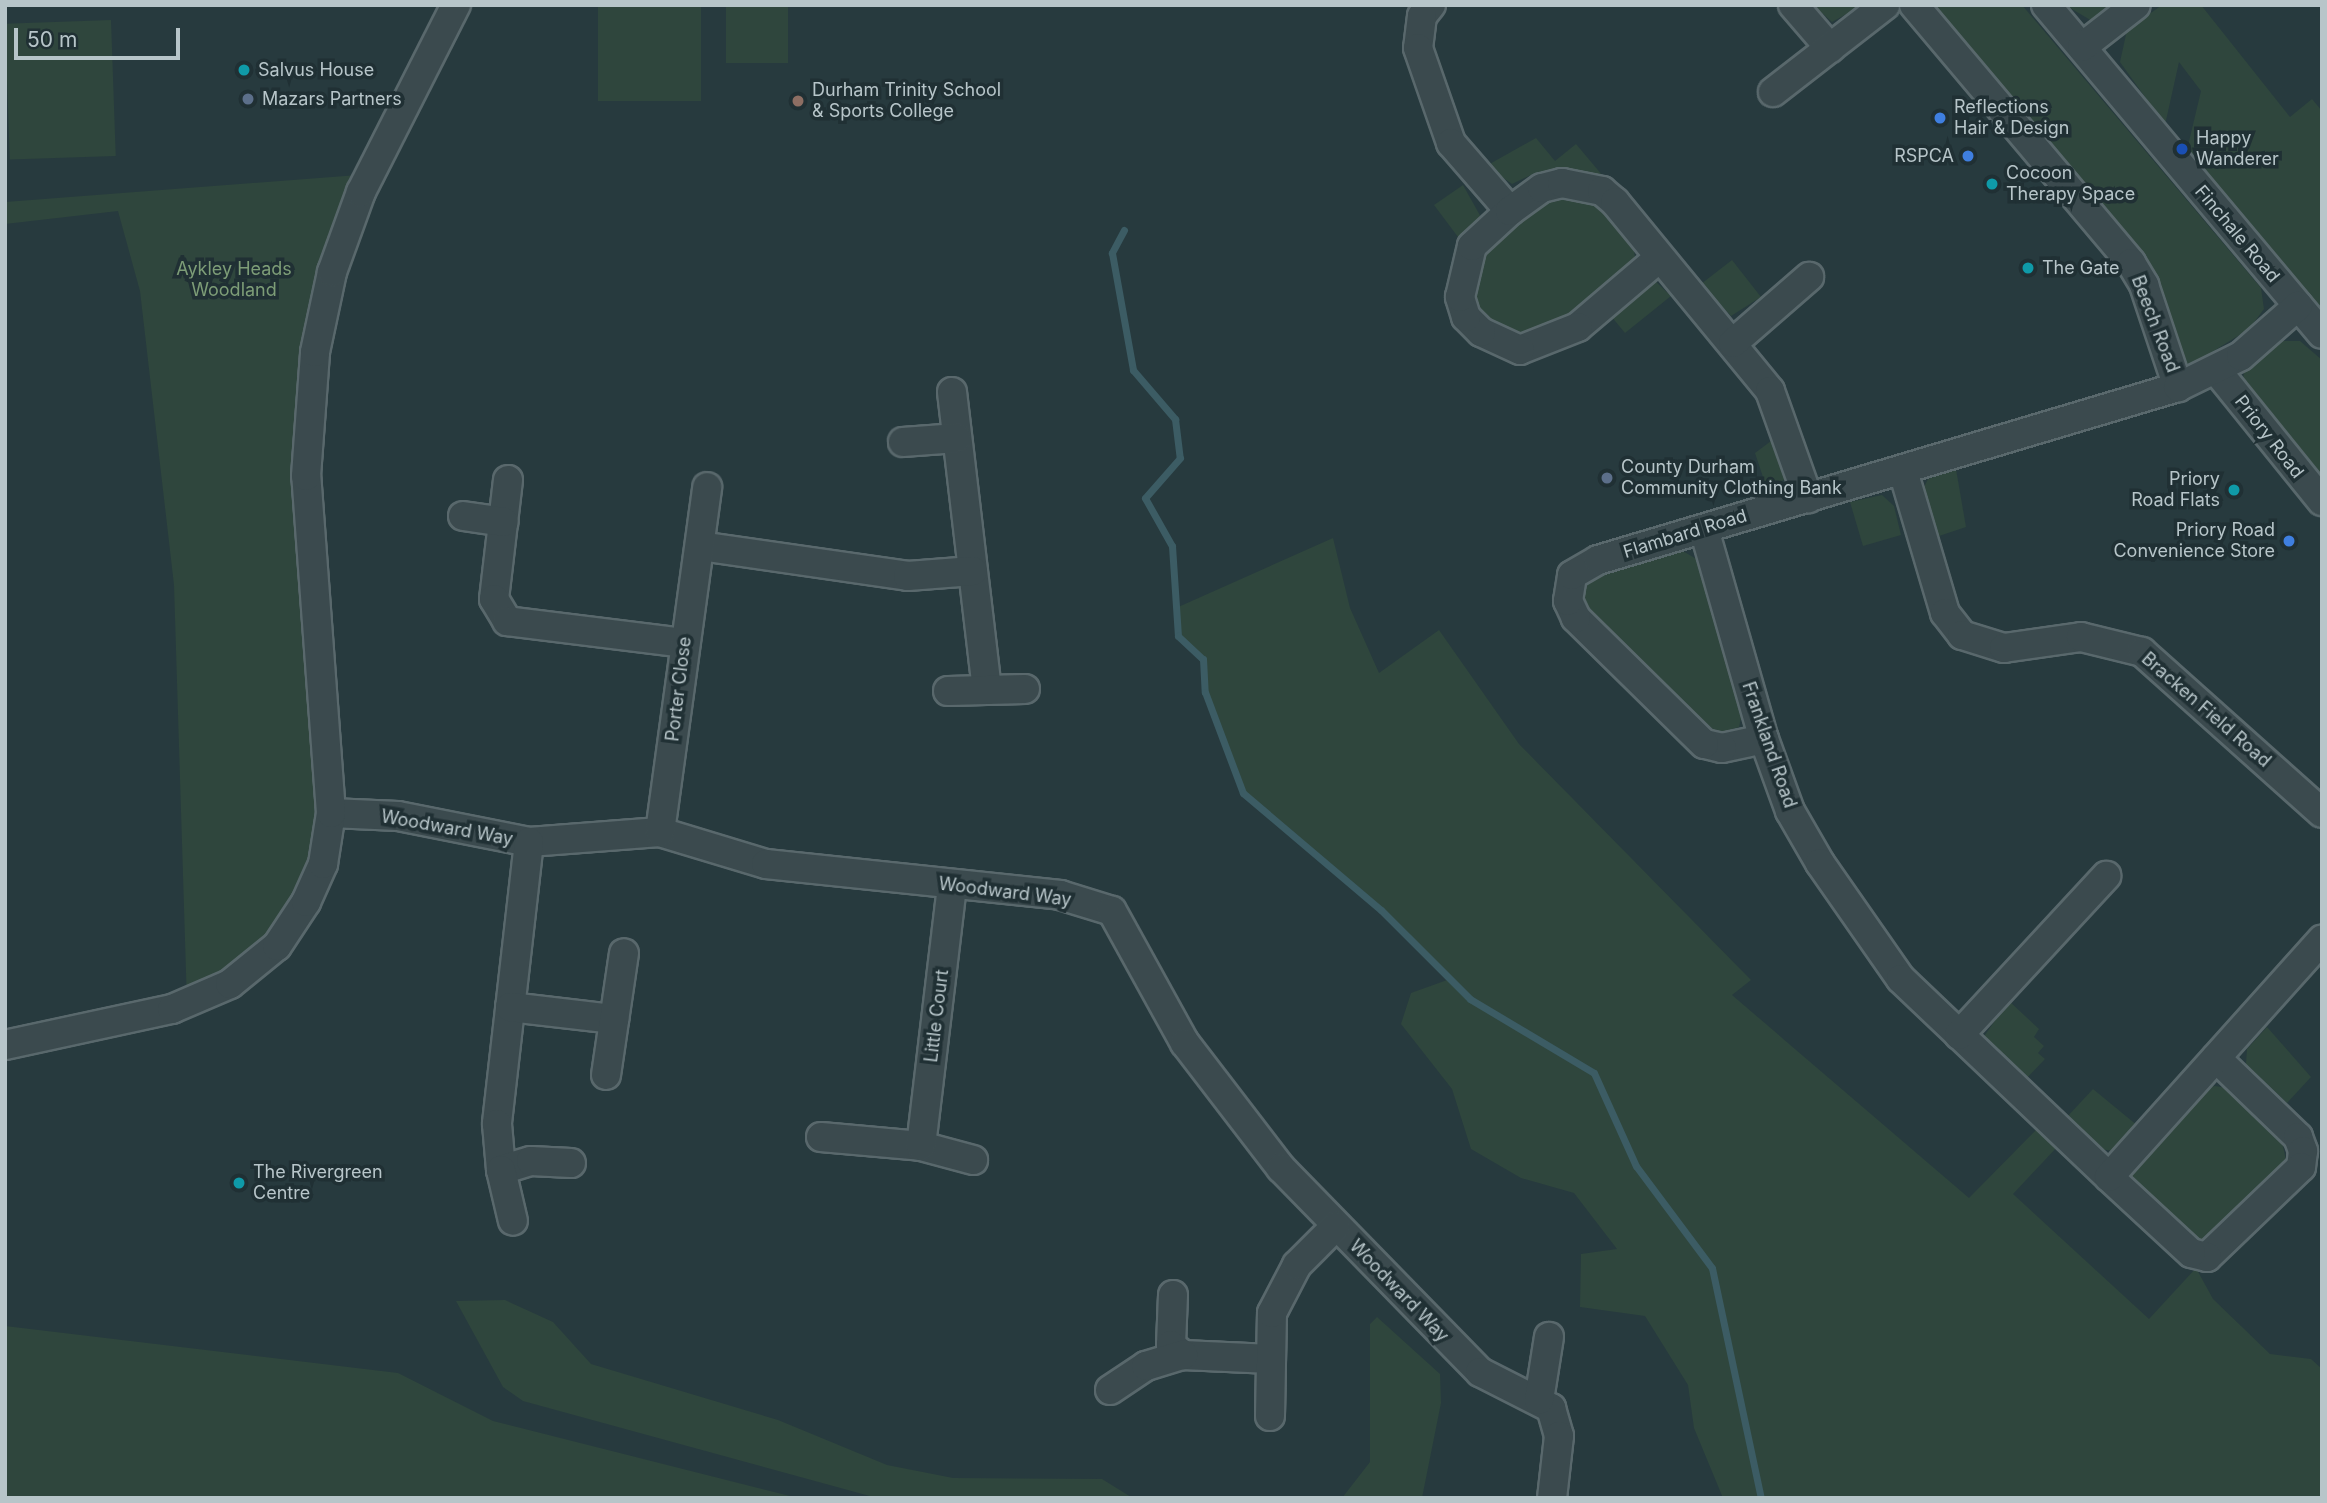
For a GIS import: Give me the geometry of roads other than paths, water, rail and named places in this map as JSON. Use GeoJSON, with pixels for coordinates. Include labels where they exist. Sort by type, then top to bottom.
{"type":"FeatureCollection","features":[{"type":"Feature","properties":{"kind":"street"},"geometry":{"type":"LineString","coordinates":[[5,1045],[172,1009],[230,984],[277,946],[306,902],[323,864],[331,813],[307,408],[332,272],[361,192],[456,5]]}},
{"type":"Feature","properties":{"kind":"street"},"geometry":{"type":"LineString","coordinates":[[1431,5],[1422,16],[1419,48],[1451,143],[1510,211]]}},
{"type":"Feature","properties":{"kind":"street"},"geometry":{"type":"LineString","coordinates":[[1793,5],[1830,48]]}},
{"type":"Feature","properties":{"kind":"street"},"geometry":{"type":"LineString","coordinates":[[1773,92],[1885,5]]}},
{"type":"Feature","properties":{"kind":"street","name":"Beech Road"},"geometry":{"type":"LineString","coordinates":[[1914,5],[2131,263],[2144,285],[2178,387]]}},
{"type":"Feature","properties":{"kind":"street","name":"Finchale Road"},"geometry":{"type":"LineString","coordinates":[[2046,5],[2322,334]]}},
{"type":"Feature","properties":{"kind":"street"},"geometry":{"type":"LineString","coordinates":[[2082,47],[2136,5]]}},
{"type":"Feature","properties":{"kind":"street"},"geometry":{"type":"LineString","coordinates":[[1659,258],[1578,327],[1546,345],[1520,350],[1499,345],[1466,317],[1460,279],[1472,246],[1510,211],[1542,188],[1583,184],[1615,202],[1732,343],[1786,423],[1808,498]]}},
{"type":"Feature","properties":{"kind":"street"},"geometry":{"type":"LineString","coordinates":[[1732,343],[1809,277]]}},
{"type":"Feature","properties":{"kind":"street","name":"Flambard Road"},"geometry":{"type":"LineString","coordinates":[[1764,739],[1722,748],[1704,744],[1576,618],[1568,601],[1572,575],[1583,565],[2178,387],[2217,372],[2298,306]]}},
{"type":"Feature","properties":{"kind":"street","name":"Priory Road"},"geometry":{"type":"LineString","coordinates":[[2217,372],[2322,501]]}},
{"type":"Feature","properties":{"kind":"street"},"geometry":{"type":"LineString","coordinates":[[952,392],[988,690]]}},
{"type":"Feature","properties":{"kind":"street"},"geometry":{"type":"LineString","coordinates":[[903,442],[957,438]]}},
{"type":"Feature","properties":{"kind":"street","name":"Bracken Field Road"},"geometry":{"type":"LineString","coordinates":[[1903,471],[1945,613],[1962,635],[2004,648],[2081,637],[2142,652],[2322,813]]}},
{"type":"Feature","properties":{"kind":"street"},"geometry":{"type":"LineString","coordinates":[[508,480],[494,599],[508,621],[684,643]]}},
{"type":"Feature","properties":{"kind":"street","name":"Porter Close"},"geometry":{"type":"LineString","coordinates":[[660,832],[706,487]]}},
{"type":"Feature","properties":{"kind":"street"},"geometry":{"type":"LineString","coordinates":[[463,516],[504,522]]}},
{"type":"Feature","properties":{"kind":"street","name":"Frankland Road"},"geometry":{"type":"LineString","coordinates":[[1704,529],[1764,739],[1790,811],[1820,863],[1901,979],[2191,1253],[2207,1257],[2301,1167],[2298,1137],[2216,1058]]}},
{"type":"Feature","properties":{"kind":"street"},"geometry":{"type":"LineString","coordinates":[[700,546],[908,576],[973,571]]}},
{"type":"Feature","properties":{"kind":"street"},"geometry":{"type":"LineString","coordinates":[[948,691],[1025,689]]}},
{"type":"Feature","properties":{"kind":"street","name":"Woodward Way"},"geometry":{"type":"LineString","coordinates":[[331,813],[398,816],[529,842],[660,832],[766,864],[952,886],[1060,895],[1112,911],[1185,1043],[1281,1168],[1480,1372],[1539,1400]]}},
{"type":"Feature","properties":{"kind":"street"},"geometry":{"type":"LineString","coordinates":[[513,1221],[501,1170],[497,1124],[529,842]]}},
{"type":"Feature","properties":{"kind":"street"},"geometry":{"type":"LineString","coordinates":[[1959,1035],[2106,876]]}},
{"type":"Feature","properties":{"kind":"street","name":"Little Court"},"geometry":{"type":"LineString","coordinates":[[921,1146],[952,886]]}},
{"type":"Feature","properties":{"kind":"street"},"geometry":{"type":"LineString","coordinates":[[2109,1177],[2322,940]]}},
{"type":"Feature","properties":{"kind":"street"},"geometry":{"type":"LineString","coordinates":[[606,1075],[624,953]]}},
{"type":"Feature","properties":{"kind":"street"},"geometry":{"type":"LineString","coordinates":[[510,1007],[614,1019]]}},
{"type":"Feature","properties":{"kind":"street"},"geometry":{"type":"LineString","coordinates":[[821,1137],[921,1146],[973,1160]]}},
{"type":"Feature","properties":{"kind":"street"},"geometry":{"type":"LineString","coordinates":[[501,1170],[531,1161],[571,1163]]}},
{"type":"Feature","properties":{"kind":"street"},"geometry":{"type":"LineString","coordinates":[[1270,1416],[1272,1313],[1297,1265],[1336,1226]]}},
{"type":"Feature","properties":{"kind":"street"},"geometry":{"type":"LineString","coordinates":[[1172,1295],[1171,1345],[1183,1355]]}},
{"type":"Feature","properties":{"kind":"street"},"geometry":{"type":"LineString","coordinates":[[1549,1337],[1539,1400],[1557,1420],[1552,1498]]}},
{"type":"Feature","properties":{"kind":"street"},"geometry":{"type":"LineString","coordinates":[[1110,1390],[1146,1366],[1183,1355],[1271,1359]]}},
{"type":"Feature","properties":{"kind":"waterway"},"geometry":{"type":"LineString","coordinates":[[1124,230],[1112,253],[1133,370],[1175,419],[1180,458],[1145,498],[1172,546],[1178,636],[1203,659],[1205,692],[1243,793],[1381,910],[1470,999],[1594,1073],[1636,1166],[1712,1268],[1761,1498]]}},
{"type":"Feature","properties":{"kind":"place","name":"Salvus House"},"geometry":{"type":"Point","coordinates":[244,70]}},
{"type":"Feature","properties":{"kind":"place","name":"Mazars Partners"},"geometry":{"type":"Point","coordinates":[248,99]}},
{"type":"Feature","properties":{"kind":"place","name":"Durham Trinity School & Sports College"},"geometry":{"type":"Point","coordinates":[798,101]}},
{"type":"Feature","properties":{"kind":"place","name":"Reflections Hair & Design"},"geometry":{"type":"Point","coordinates":[1940,118]}},
{"type":"Feature","properties":{"kind":"place","name":"Happy Wanderer"},"geometry":{"type":"Point","coordinates":[2182,149]}},
{"type":"Feature","properties":{"kind":"place","name":"RSPCA"},"geometry":{"type":"Point","coordinates":[1968,156]}},
{"type":"Feature","properties":{"kind":"place","name":"Cocoon Therapy Space"},"geometry":{"type":"Point","coordinates":[1992,184]}},
{"type":"Feature","properties":{"kind":"place","name":"The Gate"},"geometry":{"type":"Point","coordinates":[2028,268]}},
{"type":"Feature","properties":{"kind":"place","name":"County Durham Community Clothing Bank"},"geometry":{"type":"Point","coordinates":[1607,478]}},
{"type":"Feature","properties":{"kind":"place","name":"Priory Road Flats"},"geometry":{"type":"Point","coordinates":[2234,490]}},
{"type":"Feature","properties":{"kind":"place","name":"Priory Road Convenience Store"},"geometry":{"type":"Point","coordinates":[2289,541]}},
{"type":"Feature","properties":{"kind":"place","name":"The Rivergreen Centre"},"geometry":{"type":"Point","coordinates":[239,1183]}},
{"type":"Feature","properties":{"kind":"park label","name":"Aykley Heads Woodland"},"geometry":{"type":"Point","coordinates":[234,280]}}]}
